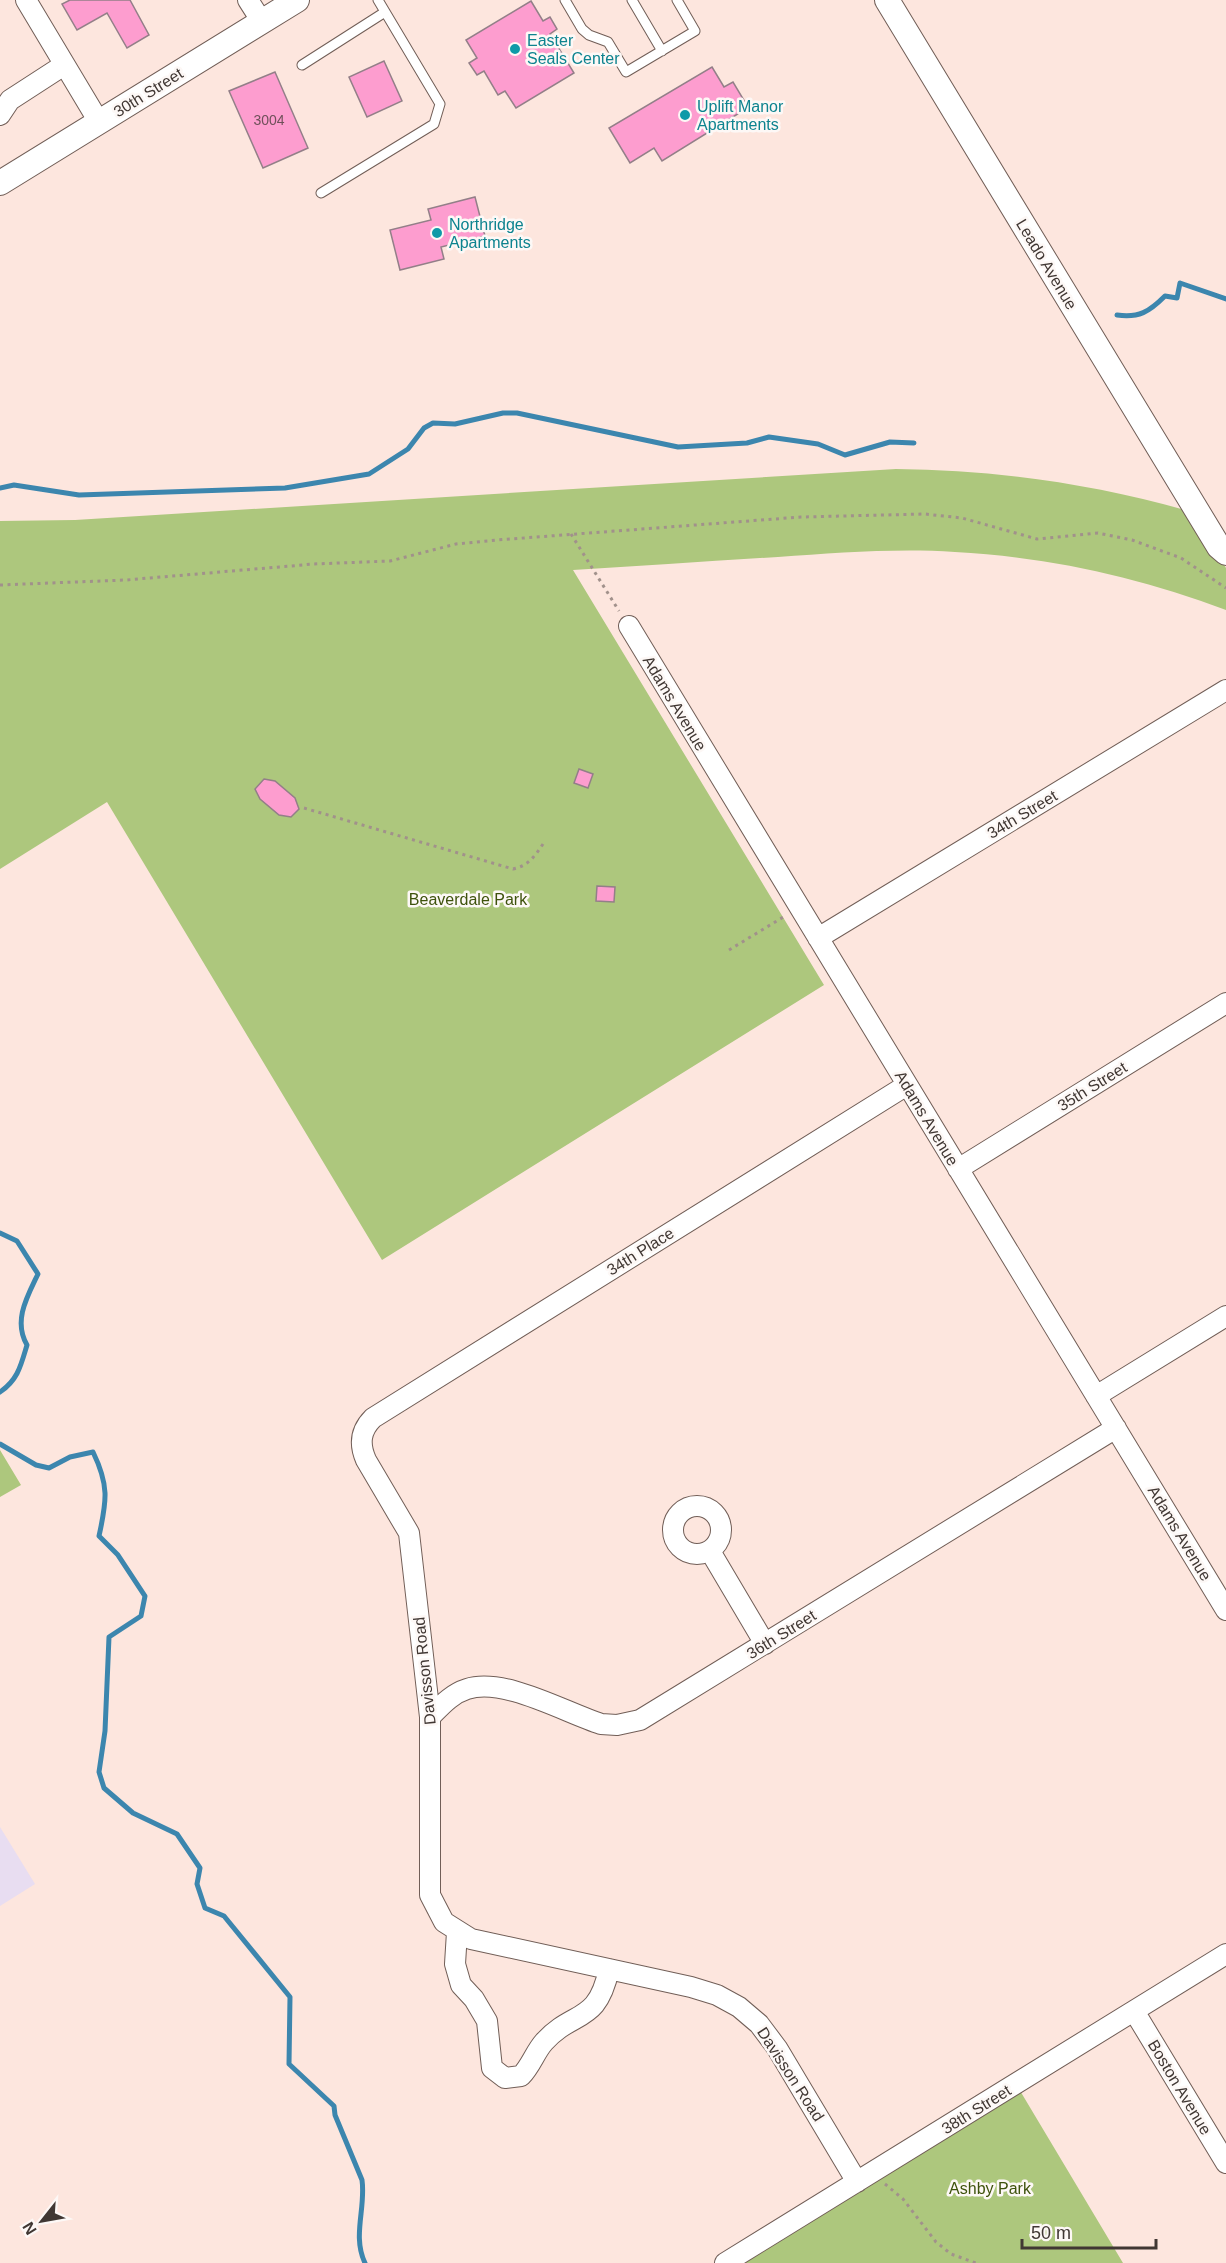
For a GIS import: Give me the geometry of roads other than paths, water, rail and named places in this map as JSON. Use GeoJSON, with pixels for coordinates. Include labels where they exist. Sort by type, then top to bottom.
{"type":"FeatureCollection","features":[{"type":"Feature","properties":{"kind":"street"},"geometry":{"type":"LineString","coordinates":[[26,0],[99,122]]}},
{"type":"Feature","properties":{"kind":"street"},"geometry":{"type":"LineString","coordinates":[[249,0],[261,22]]}},
{"type":"Feature","properties":{"kind":"street","name":"30th Street"},"geometry":{"type":"LineString","coordinates":[[0,183],[297,0]]}},
{"type":"Feature","properties":{"kind":"street","name":"Leado Avenue"},"geometry":{"type":"LineString","coordinates":[[886,0],[1208,529],[1226,553]]}},
{"type":"Feature","properties":{"kind":"street"},"geometry":{"type":"LineString","coordinates":[[0,115],[10,100],[64,65]]}},
{"type":"Feature","properties":{"kind":"street","name":"Adams Avenue"},"geometry":{"type":"LineString","coordinates":[[629,626],[1226,1610]]}},
{"type":"Feature","properties":{"kind":"street","name":"34th Street"},"geometry":{"type":"LineString","coordinates":[[818,938],[1226,690]]}},
{"type":"Feature","properties":{"kind":"street","name":"35th Street"},"geometry":{"type":"LineString","coordinates":[[958,1169],[1226,1003]]}},
{"type":"Feature","properties":{"kind":"street","name":"34th Place"},"geometry":{"type":"LineString","coordinates":[[373,1418],[907,1085]]}},
{"type":"Feature","properties":{"kind":"street"},"geometry":{"type":"LineString","coordinates":[[1096,1396],[1226,1316]]}},
{"type":"Feature","properties":{"kind":"street","name":"Davisson Road"},"geometry":{"type":"LineString","coordinates":[[373,1418],[366,1425],[361,1448],[409,1533],[430,1717],[430,1895],[434,1907],[444,1922],[471,1939],[717,1995],[739,2007],[753,2018],[777,2048],[857,2182]]}},
{"type":"Feature","properties":{"kind":"street","name":"36th Street"},"geometry":{"type":"LineString","coordinates":[[430,1717],[448,1698],[467,1689],[488,1686],[508,1690],[601,1724],[617,1725],[640,1720],[1116,1428]]}},
{"type":"Feature","properties":{"kind":"street"},"geometry":{"type":"LineString","coordinates":[[710,1551],[765,1644]]}},
{"type":"Feature","properties":{"kind":"street"},"geometry":{"type":"LineString","coordinates":[[457,1932],[455,1964],[460,1986],[474,1999],[487,2021],[488,2052],[492,2068],[505,2078],[521,2076],[531,2065],[543,2042],[590,2011],[604,1992],[609,1969]]}},
{"type":"Feature","properties":{"kind":"street","name":"38th Street"},"geometry":{"type":"LineString","coordinates":[[725,2263],[1226,1954]]}},
{"type":"Feature","properties":{"kind":"street","name":"Boston Avenue"},"geometry":{"type":"LineString","coordinates":[[1134,2011],[1226,2163]]}},
{"type":"Feature","properties":{"kind":"lane"},"geometry":{"type":"LineString","coordinates":[[321,193],[434,124],[440,104],[378,0]]}},
{"type":"Feature","properties":{"kind":"lane"},"geometry":{"type":"LineString","coordinates":[[565,0],[582,28],[589,35],[608,42],[626,72],[695,31],[677,0]]}},
{"type":"Feature","properties":{"kind":"lane"},"geometry":{"type":"LineString","coordinates":[[632,0],[662,51]]}},
{"type":"Feature","properties":{"kind":"lane"},"geometry":{"type":"LineString","coordinates":[[302,65],[385,12]]}},
{"type":"Feature","properties":{"kind":"waterway"},"geometry":{"type":"LineString","coordinates":[[1117,315],[1138,315],[1154,306],[1165,296],[1177,298],[1180,283],[1226,299]]}},
{"type":"Feature","properties":{"kind":"waterway"},"geometry":{"type":"LineString","coordinates":[[0,488],[14,485],[79,495],[285,488],[369,474],[408,449],[424,428],[433,423],[455,424],[503,413],[517,413],[678,447],[747,443],[769,437],[818,444],[845,455],[890,442],[914,443]]}},
{"type":"Feature","properties":{"kind":"waterway"},"geometry":{"type":"LineString","coordinates":[[0,1233],[17,1241],[38,1274],[26,1300],[21,1318],[21,1327],[27,1345],[23,1359],[15,1377],[0,1392]]}},
{"type":"Feature","properties":{"kind":"waterway"},"geometry":{"type":"LineString","coordinates":[[0,1444],[36,1465],[49,1468],[70,1457],[93,1452],[102,1474],[105,1493],[99,1536],[118,1555],[145,1596],[141,1616],[109,1637],[105,1731],[99,1772],[104,1788],[133,1813],[177,1834],[200,1868],[197,1884],[205,1908],[224,1916],[290,1997],[289,2064],[334,2106],[335,2115],[362,2180],[359,2232],[361,2253],[365,2263]]}},
{"type":"Feature","properties":{"kind":"place","name":"Easter Seals Center"},"geometry":{"type":"Point","coordinates":[515,49]}},
{"type":"Feature","properties":{"kind":"place","name":"Uplift Manor Apartments"},"geometry":{"type":"Point","coordinates":[685,115]}},
{"type":"Feature","properties":{"kind":"place","name":"Northridge Apartments"},"geometry":{"type":"Point","coordinates":[437,233]}},
{"type":"Feature","properties":{"kind":"park label","name":"Beaverdale Park"},"geometry":{"type":"Point","coordinates":[468,899]}},
{"type":"Feature","properties":{"kind":"park label","name":"Ashby Park"},"geometry":{"type":"Point","coordinates":[990,2188]}}]}
